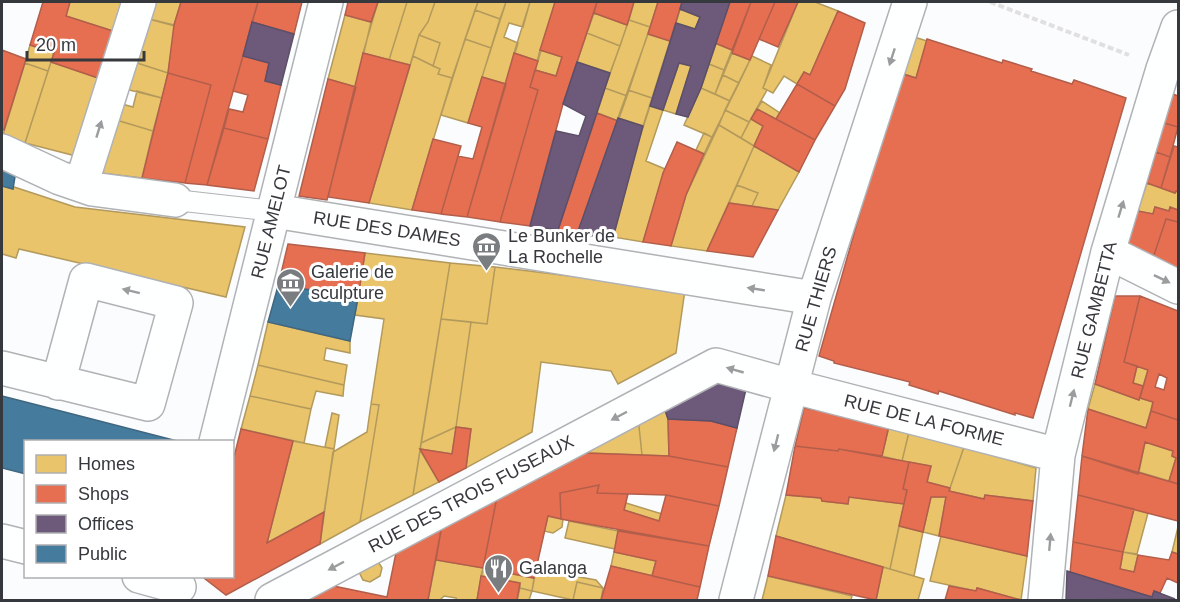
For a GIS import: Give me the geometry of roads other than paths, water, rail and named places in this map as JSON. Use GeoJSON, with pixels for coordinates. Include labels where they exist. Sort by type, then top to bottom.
{"type":"FeatureCollection","features":[{"type":"Feature","properties":{"kind":"street"},"geometry":{"type":"LineString","coordinates":[[81,185],[139,2]]}},
{"type":"Feature","properties":{"kind":"street","name":"RUE AMELOT"},"geometry":{"type":"LineString","coordinates":[[216,440],[326,2]]}},
{"type":"Feature","properties":{"kind":"street","name":"RUE THIERS"},"geometry":{"type":"LineString","coordinates":[[736,600],[814,298],[907,2]]}},
{"type":"Feature","properties":{"kind":"street","name":"RUE GAMBETTA"},"geometry":{"type":"LineString","coordinates":[[1045,600],[1058,455],[1108,252],[1163,69],[1179,27]]}},
{"type":"Feature","properties":{"kind":"street","name":"RUE DES DAMES"},"geometry":{"type":"LineString","coordinates":[[2,151],[81,185],[106,192],[175,200]]}},
{"type":"Feature","properties":{"kind":"street","name":"RUE DES DAMES"},"geometry":{"type":"LineString","coordinates":[[274,211],[814,298]]}},
{"type":"Feature","properties":{"kind":"street"},"geometry":{"type":"LineString","coordinates":[[1108,252],[1179,287]]}},
{"type":"Feature","properties":{"kind":"street"},"geometry":{"type":"LineString","coordinates":[[2,368],[58,383],[148,404],[176,303],[86,280],[58,383]]}},
{"type":"Feature","properties":{"kind":"street","name":"RUE DE LA FORME"},"geometry":{"type":"LineString","coordinates":[[671,388],[716,365],[1058,455]]}},
{"type":"Feature","properties":{"kind":"street","name":"RUE DES TROIS FUSEAUX"},"geometry":{"type":"LineString","coordinates":[[272,600],[671,388]]}},
{"type":"Feature","properties":{"kind":"street"},"geometry":{"type":"LineString","coordinates":[[2,541],[24,546]]}},
{"type":"Feature","properties":{"kind":"street"},"geometry":{"type":"LineString","coordinates":[[146,578],[179,588]]}},
{"type":"Feature","properties":{"kind":"lane","name":"RUE DES DAMES"},"geometry":{"type":"LineString","coordinates":[[175,200],[274,211]]}},
{"type":"Feature","properties":{"kind":"place","name":"Le Bunker de La Rochelle"},"geometry":{"type":"Point","coordinates":[487,272]}},
{"type":"Feature","properties":{"kind":"place","name":"Galerie de sculpture"},"geometry":{"type":"Point","coordinates":[290,308]}},
{"type":"Feature","properties":{"kind":"place","name":"Galanga"},"geometry":{"type":"Point","coordinates":[498,594]}}]}
